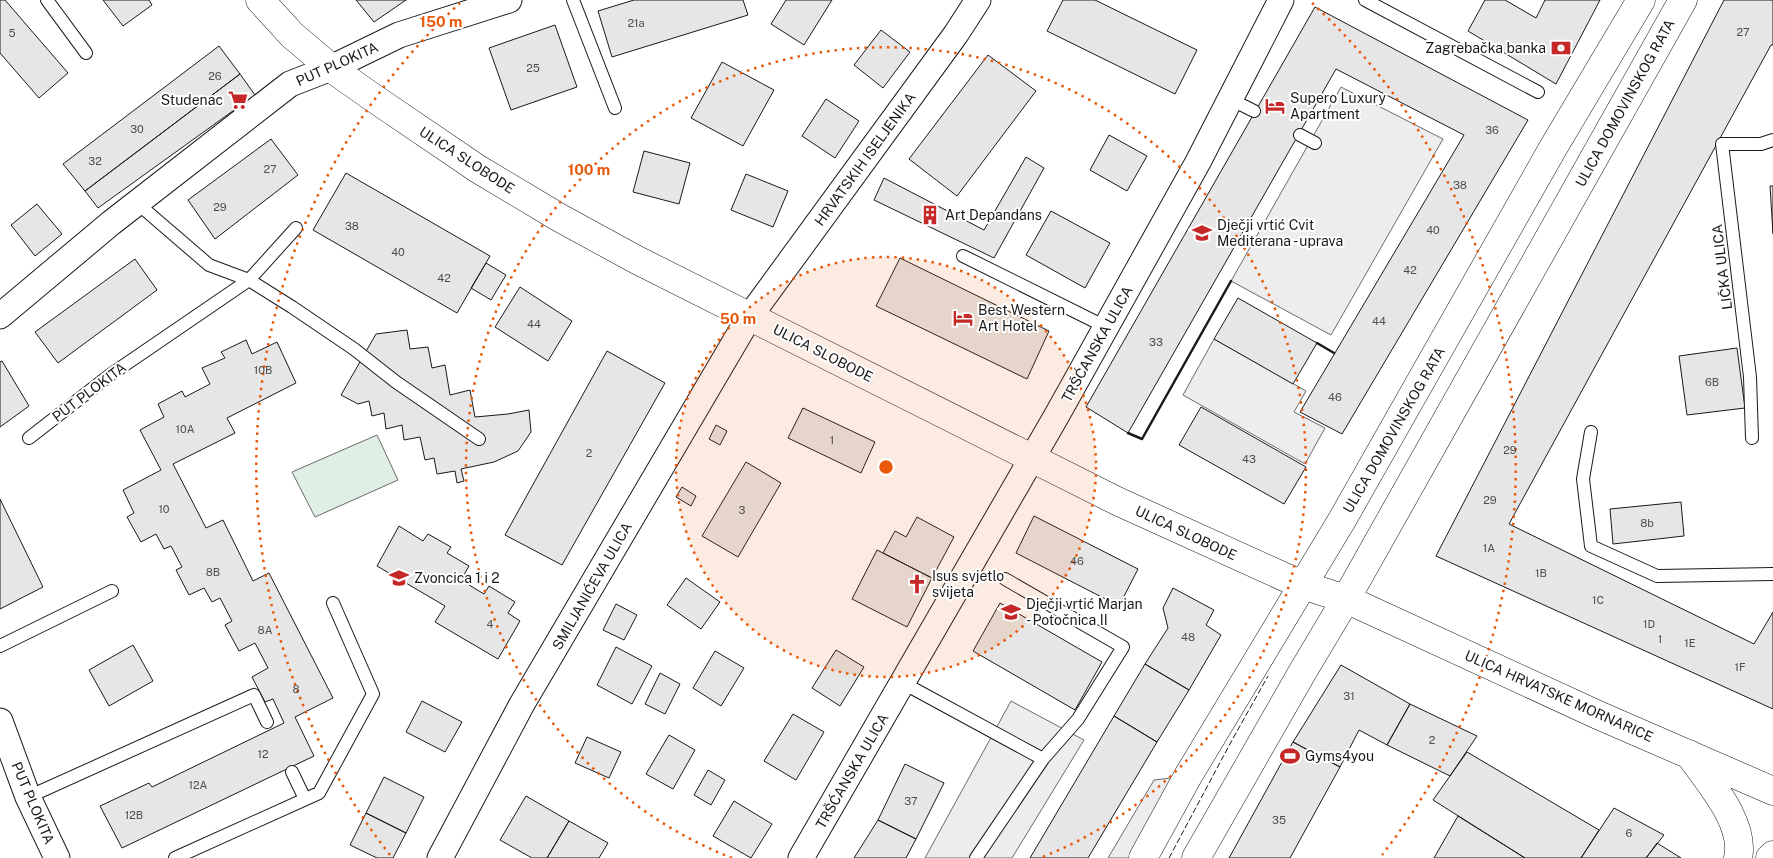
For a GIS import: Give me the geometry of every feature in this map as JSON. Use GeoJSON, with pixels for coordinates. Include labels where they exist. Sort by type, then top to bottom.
{"type":"FeatureCollection","features":[{"type":"Feature","properties":{"kind":"main road","name":"ULICA SLOBODE"},"geometry":{"type":"LineString","coordinates":[[260,0],[292,35],[331,68],[478,169],[560,218],[637,260],[1116,501],[1302,585],[1346,599]]}},
{"type":"Feature","properties":{"kind":"main road","name":"ULICA DOMOVINSKOG RATA"},"geometry":{"type":"LineString","coordinates":[[1143,858],[1188,776],[1342,520],[1553,148],[1641,0]]}},
{"type":"Feature","properties":{"kind":"main road","name":"ULICA DOMOVINSKOG RATA"},"geometry":{"type":"LineString","coordinates":[[1196,858],[1346,599],[1683,0]]}},
{"type":"Feature","properties":{"kind":"main road","name":"ULICA HRVATSKE MORNARICE"},"geometry":{"type":"LineString","coordinates":[[1346,599],[1598,715],[1773,791]]}},
{"type":"Feature","properties":{"kind":"main road"},"geometry":{"type":"LineString","coordinates":[[1689,754],[1733,820],[1739,840],[1740,852],[1738,858]]}},
{"type":"Feature","properties":{"kind":"main road"},"geometry":{"type":"LineString","coordinates":[[1742,777],[1773,775]]}},
{"type":"Feature","properties":{"kind":"street","name":"HRVATSKIH ISELJENIKA"},"geometry":{"type":"LineString","coordinates":[[750,316],[950,42],[978,0]]}},
{"type":"Feature","properties":{"kind":"street","name":"TRŠĆANSKA ULICA"},"geometry":{"type":"LineString","coordinates":[[801,858],[1032,459],[1106,327],[1198,162],[1281,0]]}},
{"type":"Feature","properties":{"kind":"street","name":"PUT PLOKITA"},"geometry":{"type":"LineString","coordinates":[[0,316],[111,223],[290,84],[331,68],[399,36],[483,5]]}},
{"type":"Feature","properties":{"kind":"street","name":"SMILJANIĆEVA ULICA"},"geometry":{"type":"LineString","coordinates":[[443,857],[522,704],[750,316]]}},
{"type":"Feature","properties":{"kind":"street","name":"PUT PLOKITA"},"geometry":{"type":"LineString","coordinates":[[0,720],[28,797],[57,858]]}},
{"type":"Feature","properties":{"kind":"lane"},"geometry":{"type":"LineString","coordinates":[[47,0],[86,53]]}},
{"type":"Feature","properties":{"kind":"lane"},"geometry":{"type":"LineString","coordinates":[[573,0],[615,108]]}},
{"type":"Feature","properties":{"kind":"lane"},"geometry":{"type":"LineString","coordinates":[[1366,0],[1538,92]]}},
{"type":"Feature","properties":{"kind":"lane"},"geometry":{"type":"LineString","coordinates":[[1230,99],[1254,111]]}},
{"type":"Feature","properties":{"kind":"lane"},"geometry":{"type":"LineString","coordinates":[[1300,135],[1315,143]]}},
{"type":"Feature","properties":{"kind":"lane","name":"LIČKA ULICA"},"geometry":{"type":"LineString","coordinates":[[1752,438],[1750,377],[1722,144],[1760,144],[1773,140]]}},
{"type":"Feature","properties":{"kind":"lane"},"geometry":{"type":"LineString","coordinates":[[137,203],[209,265],[249,280],[354,349],[396,382],[479,439]]}},
{"type":"Feature","properties":{"kind":"lane","name":"PUT PLOKITA"},"geometry":{"type":"LineString","coordinates":[[29,438],[110,375],[249,280],[296,228]]}},
{"type":"Feature","properties":{"kind":"lane"},"geometry":{"type":"LineString","coordinates":[[963,256],[1106,327]]}},
{"type":"Feature","properties":{"kind":"lane"},"geometry":{"type":"LineString","coordinates":[[1591,432],[1583,478],[1591,546],[1657,576],[1773,574]]}},
{"type":"Feature","properties":{"kind":"lane"},"geometry":{"type":"LineString","coordinates":[[976,858],[1043,759],[1078,719],[1123,647],[1005,578]]}},
{"type":"Feature","properties":{"kind":"lane"},"geometry":{"type":"LineString","coordinates":[[0,646],[112,591]]}},
{"type":"Feature","properties":{"kind":"lane"},"geometry":{"type":"LineString","coordinates":[[175,858],[318,792],[373,694],[333,603]]}},
{"type":"Feature","properties":{"kind":"lane"},"geometry":{"type":"LineString","coordinates":[[903,683],[1043,759]]}},
{"type":"Feature","properties":{"kind":"lane"},"geometry":{"type":"LineString","coordinates":[[28,797],[254,696],[267,722]]}},
{"type":"Feature","properties":{"kind":"lane"},"geometry":{"type":"LineString","coordinates":[[292,772],[305,799]]}},
{"type":"Feature","properties":{"kind":"green space"},"geometry":{"type":"Polygon","coordinates":[[[377,435],[398,480],[315,517],[292,472],[377,435]]]}},
{"type":"Feature","properties":{"kind":"shaded area"},"geometry":{"type":"Polygon","coordinates":[[[1341,87],[1443,139],[1331,335],[1231,281],[1341,87]]]}},
{"type":"Feature","properties":{"kind":"shaded area"},"geometry":{"type":"Polygon","coordinates":[[[1214,339],[1306,391],[1294,412],[1325,428],[1305,464],[1183,395],[1214,339]]]}},
{"type":"Feature","properties":{"kind":"shaded area"},"geometry":{"type":"Polygon","coordinates":[[[1011,701],[1084,740],[1012,858],[925,858],[1011,701]]]}},
{"type":"Feature","properties":{"kind":"shaded area"},"geometry":{"type":"Polygon","coordinates":[[[1188,776],[1143,858],[1108,858],[1154,780],[1188,776]]]}},
{"type":"Feature","properties":{"kind":"building"},"geometry":{"type":"Polygon","coordinates":[[[0,0],[5,0],[68,73],[39,98],[0,53],[0,0]]]}},
{"type":"Feature","properties":{"kind":"building"},"geometry":{"type":"Polygon","coordinates":[[[103,0],[149,0],[152,5],[123,26],[103,0]]]}},
{"type":"Feature","properties":{"kind":"building"},"geometry":{"type":"Polygon","coordinates":[[[356,0],[406,0],[374,22],[356,0]]]}},
{"type":"Feature","properties":{"kind":"building"},"geometry":{"type":"Polygon","coordinates":[[[634,0],[743,0],[748,15],[612,57],[598,11],[634,0]]]}},
{"type":"Feature","properties":{"kind":"building"},"geometry":{"type":"Polygon","coordinates":[[[786,0],[832,0],[804,45],[771,24],[786,0]]]}},
{"type":"Feature","properties":{"kind":"building"},"geometry":{"type":"Polygon","coordinates":[[[1063,0],[1095,0],[1197,50],[1175,94],[1047,31],[1063,0]]]}},
{"type":"Feature","properties":{"kind":"building"},"geometry":{"type":"Polygon","coordinates":[[[1485,0],[1505,0],[1536,18],[1545,0],[1600,0],[1556,84],[1468,31],[1485,0]]]}},
{"type":"Feature","properties":{"kind":"building"},"geometry":{"type":"Polygon","coordinates":[[[1724,0],[1773,0],[1773,45],[1771,45],[1509,524],[1754,644],[1773,612],[1773,709],[1436,556],[1724,0]]]}},
{"type":"Feature","properties":{"kind":"building"},"geometry":{"type":"Polygon","coordinates":[[[1315,7],[1528,120],[1342,434],[1300,412],[1464,135],[1336,69],[1128,433],[1086,407],[1315,7]]]}},
{"type":"Feature","properties":{"kind":"building"},"geometry":{"type":"Polygon","coordinates":[[[555,25],[577,87],[511,110],[489,48],[555,25]]]}},
{"type":"Feature","properties":{"kind":"building"},"geometry":{"type":"Polygon","coordinates":[[[881,30],[910,52],[883,88],[854,65],[881,30]]]}},
{"type":"Feature","properties":{"kind":"building"},"geometry":{"type":"Polygon","coordinates":[[[219,46],[240,74],[85,191],[63,164],[219,46]]]}},
{"type":"Feature","properties":{"kind":"building"},"geometry":{"type":"Polygon","coordinates":[[[988,55],[1036,91],[957,196],[909,159],[988,55]]]}},
{"type":"Feature","properties":{"kind":"building"},"geometry":{"type":"Polygon","coordinates":[[[722,62],[774,90],[743,146],[691,118],[722,62]]]}},
{"type":"Feature","properties":{"kind":"building"},"geometry":{"type":"Polygon","coordinates":[[[240,74],[255,95],[98,208],[85,191],[240,74]]]}},
{"type":"Feature","properties":{"kind":"building"},"geometry":{"type":"Polygon","coordinates":[[[826,99],[859,121],[835,158],[802,136],[826,99]]]}},
{"type":"Feature","properties":{"kind":"building"},"geometry":{"type":"Polygon","coordinates":[[[1109,135],[1147,156],[1127,191],[1090,170],[1109,135]]]}},
{"type":"Feature","properties":{"kind":"building"},"geometry":{"type":"Polygon","coordinates":[[[271,139],[298,175],[215,239],[188,200],[271,139]]]}},
{"type":"Feature","properties":{"kind":"building"},"geometry":{"type":"Polygon","coordinates":[[[644,151],[690,163],[679,204],[633,192],[644,151]]]}},
{"type":"Feature","properties":{"kind":"building","name":"Art Depandans"},"geometry":{"type":"Polygon","coordinates":[[[1026,157],[1044,168],[994,258],[874,200],[884,178],[984,230],[1026,157]]]}},
{"type":"Feature","properties":{"kind":"building"},"geometry":{"type":"Polygon","coordinates":[[[346,173],[490,256],[457,313],[313,230],[346,173]]]}},
{"type":"Feature","properties":{"kind":"building"},"geometry":{"type":"Polygon","coordinates":[[[746,174],[788,191],[773,227],[731,210],[746,174]]]}},
{"type":"Feature","properties":{"kind":"building"},"geometry":{"type":"Polygon","coordinates":[[[1770,186],[1773,186],[1773,234],[1770,186]]]}},
{"type":"Feature","properties":{"kind":"building"},"geometry":{"type":"Polygon","coordinates":[[[37,204],[62,234],[35,256],[11,225],[37,204]]]}},
{"type":"Feature","properties":{"kind":"building"},"geometry":{"type":"Polygon","coordinates":[[[1051,211],[1110,243],[1085,288],[1026,255],[1051,211]]]}},
{"type":"Feature","properties":{"kind":"building","name":"Best Western Art Hotel"},"geometry":{"type":"Polygon","coordinates":[[[900,258],[1049,331],[1027,379],[876,306],[900,258]]]}},
{"type":"Feature","properties":{"kind":"building"},"geometry":{"type":"Polygon","coordinates":[[[135,259],[157,290],[58,363],[35,332],[135,259]]]}},
{"type":"Feature","properties":{"kind":"building"},"geometry":{"type":"Polygon","coordinates":[[[486,263],[506,275],[491,300],[471,288],[486,263]]]}},
{"type":"Feature","properties":{"kind":"building"},"geometry":{"type":"Polygon","coordinates":[[[520,287],[572,321],[548,361],[495,327],[520,287]]]}},
{"type":"Feature","properties":{"kind":"building"},"geometry":{"type":"Polygon","coordinates":[[[1238,298],[1317,343],[1293,384],[1214,339],[1238,298]]]}},
{"type":"Feature","properties":{"kind":"building"},"geometry":{"type":"Polygon","coordinates":[[[407,330],[410,349],[428,347],[432,368],[445,365],[450,395],[470,390],[475,417],[529,410],[531,432],[518,451],[494,462],[461,469],[464,481],[457,483],[455,471],[437,474],[434,458],[425,460],[420,437],[404,440],[402,425],[386,429],[384,413],[372,416],[369,401],[358,404],[341,395],[376,334],[407,330]]]}},
{"type":"Feature","properties":{"kind":"building"},"geometry":{"type":"Polygon","coordinates":[[[246,340],[252,354],[277,342],[296,383],[227,418],[235,433],[173,464],[206,528],[223,520],[253,581],[269,573],[333,698],[295,717],[314,756],[122,848],[100,806],[149,783],[152,787],[284,723],[273,699],[265,702],[252,677],[268,668],[255,643],[239,651],[225,625],[232,621],[220,598],[212,602],[204,588],[189,595],[176,570],[182,567],[171,546],[164,549],[156,534],[141,542],[127,517],[134,513],[123,490],[161,470],[140,430],[164,417],[158,404],[182,391],[185,397],[210,384],[202,368],[225,358],[221,352],[246,340]]]}},
{"type":"Feature","properties":{"kind":"building"},"geometry":{"type":"Polygon","coordinates":[[[1737,348],[1745,408],[1687,415],[1679,356],[1737,348]]]}},
{"type":"Feature","properties":{"kind":"building"},"geometry":{"type":"Polygon","coordinates":[[[607,351],[665,383],[562,565],[505,535],[607,351]]]}},
{"type":"Feature","properties":{"kind":"building"},"geometry":{"type":"Polygon","coordinates":[[[2,361],[29,406],[0,427],[0,362],[2,361]]]}},
{"type":"Feature","properties":{"kind":"building"},"geometry":{"type":"Polygon","coordinates":[[[1201,407],[1306,467],[1284,504],[1179,445],[1201,407]]]}},
{"type":"Feature","properties":{"kind":"building"},"geometry":{"type":"Polygon","coordinates":[[[803,408],[875,442],[861,473],[788,438],[803,408]]]}},
{"type":"Feature","properties":{"kind":"building"},"geometry":{"type":"Polygon","coordinates":[[[716,425],[727,431],[720,445],[709,439],[716,425]]]}},
{"type":"Feature","properties":{"kind":"building"},"geometry":{"type":"Polygon","coordinates":[[[746,462],[781,483],[738,557],[702,536],[746,462]]]}},
{"type":"Feature","properties":{"kind":"building"},"geometry":{"type":"Polygon","coordinates":[[[682,487],[696,496],[691,506],[676,497],[682,487]]]}},
{"type":"Feature","properties":{"kind":"building"},"geometry":{"type":"Polygon","coordinates":[[[0,499],[43,587],[0,609],[0,499]]]}},
{"type":"Feature","properties":{"kind":"building"},"geometry":{"type":"Polygon","coordinates":[[[1681,502],[1684,536],[1613,544],[1610,509],[1681,502]]]}},
{"type":"Feature","properties":{"kind":"building"},"geometry":{"type":"Polygon","coordinates":[[[1034,516],[1138,569],[1119,606],[1016,553],[1034,516]]]}},
{"type":"Feature","properties":{"kind":"building"},"geometry":{"type":"Polygon","coordinates":[[[917,517],[954,537],[932,578],[883,553],[895,531],[906,537],[917,517]]]}},
{"type":"Feature","properties":{"kind":"building"},"geometry":{"type":"Polygon","coordinates":[[[399,526],[423,541],[428,534],[451,547],[447,553],[469,566],[461,580],[484,594],[489,586],[515,602],[508,613],[520,621],[498,659],[435,622],[445,606],[377,566],[399,526]]]}},
{"type":"Feature","properties":{"kind":"building"},"geometry":{"type":"Polygon","coordinates":[[[877,550],[932,578],[907,627],[852,599],[877,550]]]}},
{"type":"Feature","properties":{"kind":"building"},"geometry":{"type":"Polygon","coordinates":[[[686,578],[720,602],[701,629],[667,605],[686,578]]]}},
{"type":"Feature","properties":{"kind":"building"},"geometry":{"type":"Polygon","coordinates":[[[1173,588],[1214,610],[1206,625],[1221,635],[1189,690],[1145,664],[1168,628],[1163,608],[1173,588]]]}},
{"type":"Feature","properties":{"kind":"building"},"geometry":{"type":"Polygon","coordinates":[[[1000,603],[1102,662],[1075,710],[973,651],[1000,603]]]}},
{"type":"Feature","properties":{"kind":"building"},"geometry":{"type":"Polygon","coordinates":[[[616,604],[637,615],[624,640],[603,630],[616,604]]]}},
{"type":"Feature","properties":{"kind":"building"},"geometry":{"type":"Polygon","coordinates":[[[133,645],[153,681],[109,706],[89,670],[133,645]]]}},
{"type":"Feature","properties":{"kind":"building"},"geometry":{"type":"Polygon","coordinates":[[[616,647],[652,666],[632,704],[597,685],[616,647]]]}},
{"type":"Feature","properties":{"kind":"building"},"geometry":{"type":"Polygon","coordinates":[[[836,650],[864,667],[840,706],[812,688],[836,650]]]}},
{"type":"Feature","properties":{"kind":"building"},"geometry":{"type":"Polygon","coordinates":[[[715,651],[744,668],[721,706],[693,688],[715,651]]]}},
{"type":"Feature","properties":{"kind":"building"},"geometry":{"type":"Polygon","coordinates":[[[1145,664],[1189,690],[1157,742],[1114,716],[1145,664]]]}},
{"type":"Feature","properties":{"kind":"building"},"geometry":{"type":"Polygon","coordinates":[[[1341,665],[1410,704],[1387,745],[1359,730],[1340,767],[1293,742],[1341,665]]]}},
{"type":"Feature","properties":{"kind":"building"},"geometry":{"type":"Polygon","coordinates":[[[660,673],[680,684],[665,714],[645,704],[660,673]]]}},
{"type":"Feature","properties":{"kind":"building"},"geometry":{"type":"Polygon","coordinates":[[[422,701],[462,722],[445,752],[406,732],[422,701]]]}},
{"type":"Feature","properties":{"kind":"building"},"geometry":{"type":"Polygon","coordinates":[[[1410,704],[1477,736],[1450,776],[1387,745],[1410,704]]]}},
{"type":"Feature","properties":{"kind":"building"},"geometry":{"type":"Polygon","coordinates":[[[793,714],[824,732],[796,780],[764,761],[793,714]]]}},
{"type":"Feature","properties":{"kind":"building"},"geometry":{"type":"Polygon","coordinates":[[[1114,716],[1157,742],[1088,858],[1030,858],[1114,716]]]}},
{"type":"Feature","properties":{"kind":"building"},"geometry":{"type":"Polygon","coordinates":[[[669,735],[695,750],[673,789],[646,774],[669,735]]]}},
{"type":"Feature","properties":{"kind":"building"},"geometry":{"type":"Polygon","coordinates":[[[587,737],[621,752],[609,778],[575,763],[587,737]]]}},
{"type":"Feature","properties":{"kind":"building"},"geometry":{"type":"Polygon","coordinates":[[[1293,742],[1340,767],[1290,858],[1229,858],[1293,742]]]}},
{"type":"Feature","properties":{"kind":"building"},"geometry":{"type":"Polygon","coordinates":[[[1467,752],[1599,830],[1581,858],[1525,858],[1433,800],[1467,752]]]}},
{"type":"Feature","properties":{"kind":"building"},"geometry":{"type":"Polygon","coordinates":[[[905,764],[944,783],[916,839],[878,820],[905,764]]]}},
{"type":"Feature","properties":{"kind":"building"},"geometry":{"type":"Polygon","coordinates":[[[708,770],[725,780],[711,805],[694,795],[708,770]]]}},
{"type":"Feature","properties":{"kind":"building"},"geometry":{"type":"Polygon","coordinates":[[[384,777],[424,797],[406,833],[366,813],[384,777]]]}},
{"type":"Feature","properties":{"kind":"building"},"geometry":{"type":"Polygon","coordinates":[[[526,796],[569,821],[547,858],[532,858],[500,840],[526,796]]]}},
{"type":"Feature","properties":{"kind":"building"},"geometry":{"type":"Polygon","coordinates":[[[734,801],[772,824],[751,858],[713,836],[734,801]]]}},
{"type":"Feature","properties":{"kind":"building"},"geometry":{"type":"Polygon","coordinates":[[[1614,808],[1664,835],[1646,858],[1581,858],[1614,808]]]}},
{"type":"Feature","properties":{"kind":"building"},"geometry":{"type":"Polygon","coordinates":[[[366,813],[406,833],[393,858],[377,858],[350,845],[366,813]]]}},
{"type":"Feature","properties":{"kind":"building"},"geometry":{"type":"Polygon","coordinates":[[[1458,816],[1525,858],[1434,858],[1458,816]]]}},
{"type":"Feature","properties":{"kind":"building"},"geometry":{"type":"Polygon","coordinates":[[[878,820],[916,839],[906,858],[854,858],[878,820]]]}},
{"type":"Feature","properties":{"kind":"building"},"geometry":{"type":"Polygon","coordinates":[[[569,821],[608,843],[599,858],[547,858],[569,821]]]}},
{"type":"Feature","properties":{"kind":"building"},"geometry":{"type":"Polygon","coordinates":[[[1657,843],[1681,858],[1646,858],[1657,843]]]}},
{"type":"Feature","properties":{"kind":"fence"},"geometry":{"type":"LineString","coordinates":[[1169,858],[1268,676]]}},
{"type":"Feature","properties":{"kind":"wall"},"geometry":{"type":"LineString","coordinates":[[1128,433],[1142,439],[1231,281]]}},
{"type":"Feature","properties":{"kind":"wall"},"geometry":{"type":"LineString","coordinates":[[1317,343],[1334,353]]}},
{"type":"Feature","properties":{"kind":"place","name":"Zagrebačka banka"},"geometry":{"type":"Point","coordinates":[1561,48]}},
{"type":"Feature","properties":{"kind":"place","name":"Studenac"},"geometry":{"type":"Point","coordinates":[238,100]}},
{"type":"Feature","properties":{"kind":"place","name":"Supero Luxury Apartment"},"geometry":{"type":"Point","coordinates":[1275,106]}},
{"type":"Feature","properties":{"kind":"place","name":"Art Depandans"},"geometry":{"type":"Point","coordinates":[930,215]}},
{"type":"Feature","properties":{"kind":"place","name":"Dječji vrtić Cvit Mediterana - uprava"},"geometry":{"type":"Point","coordinates":[1202,233]}},
{"type":"Feature","properties":{"kind":"place","name":"Best Western Art Hotel"},"geometry":{"type":"Point","coordinates":[963,318]}},
{"type":"Feature","properties":{"kind":"place","name":"Zvoncica 1 i 2"},"geometry":{"type":"Point","coordinates":[399,578]}},
{"type":"Feature","properties":{"kind":"place","name":"Isus svjetlo svijeta"},"geometry":{"type":"Point","coordinates":[917,584]}},
{"type":"Feature","properties":{"kind":"place","name":"Dječji vrtić Marjan - Potočnica II"},"geometry":{"type":"Point","coordinates":[1011,612]}},
{"type":"Feature","properties":{"kind":"place","name":"Gyms4you"},"geometry":{"type":"Point","coordinates":[1290,756]}}]}
